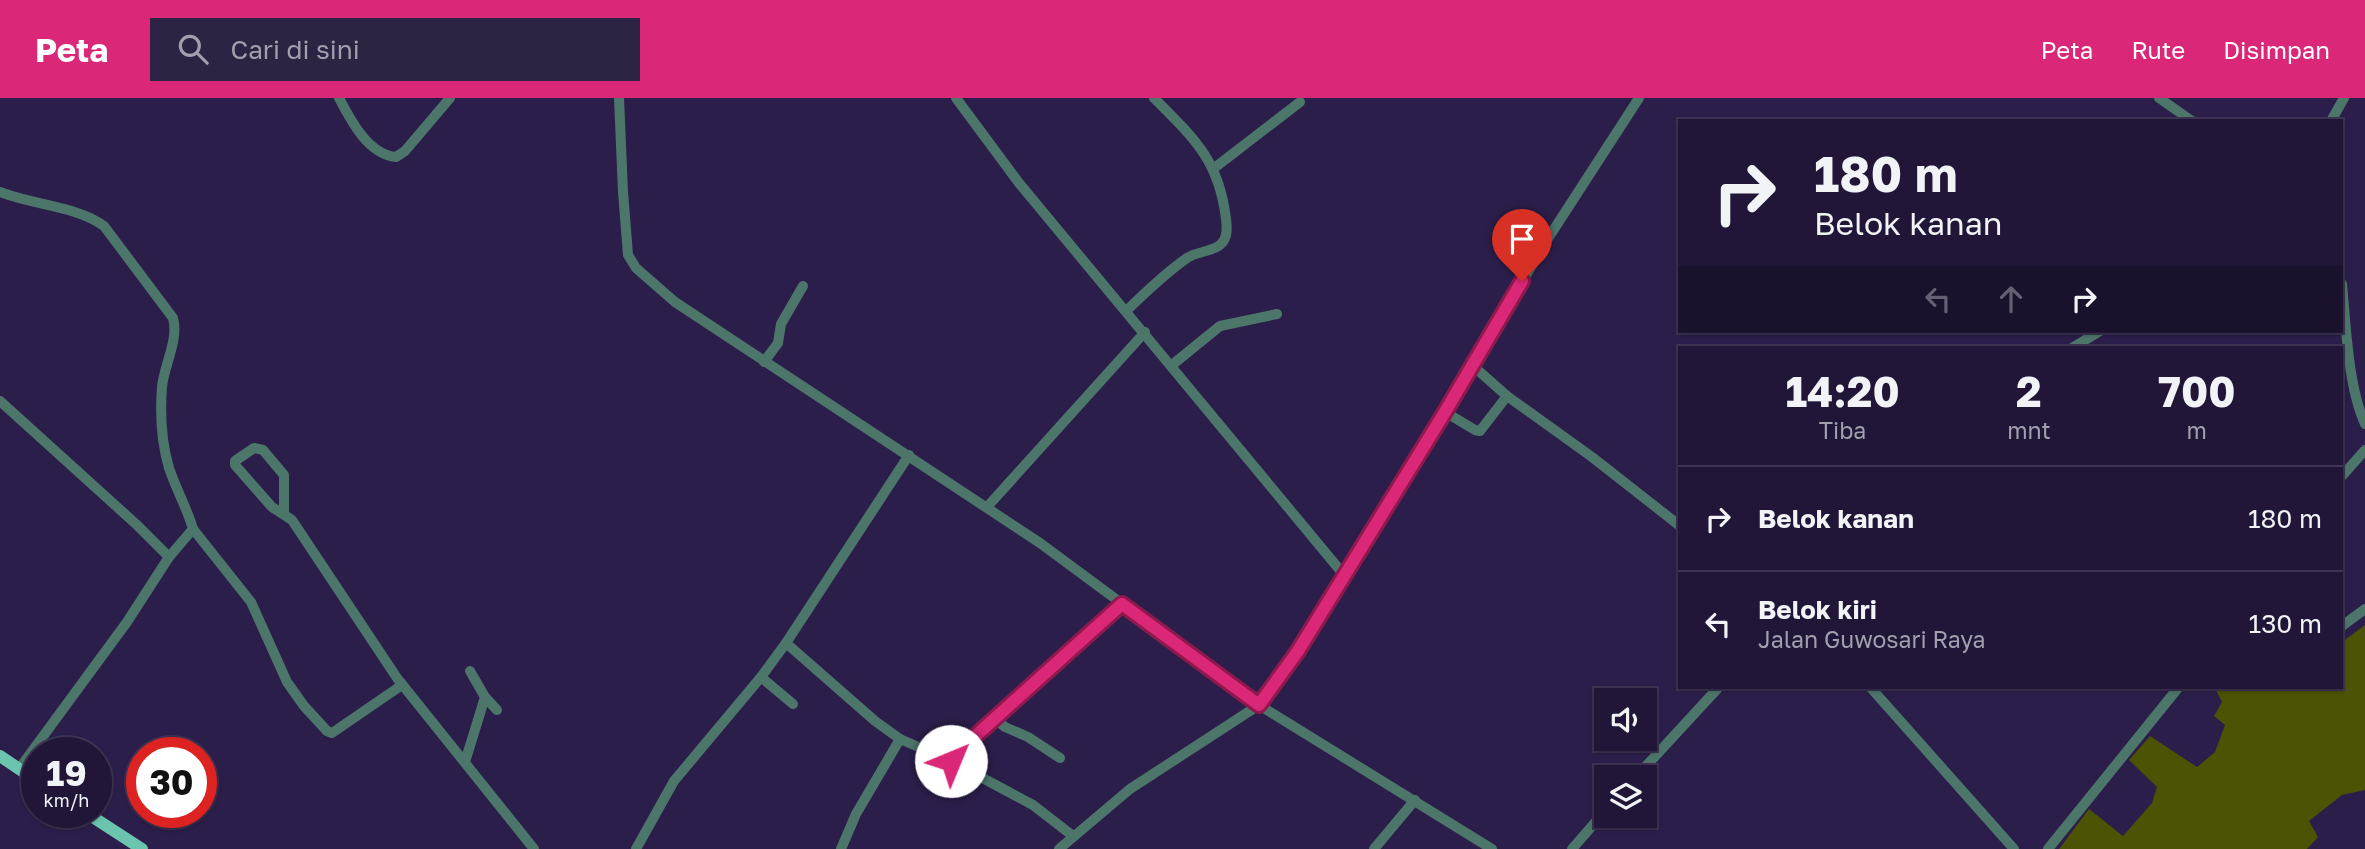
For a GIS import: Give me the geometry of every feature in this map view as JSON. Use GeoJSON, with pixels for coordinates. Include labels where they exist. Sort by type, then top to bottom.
{"type":"FeatureCollection","features":[{"type":"Feature","properties":{"kind":"main road"},"geometry":{"type":"LineString","coordinates":[[0,756],[19,769]]}},
{"type":"Feature","properties":{"kind":"main road"},"geometry":{"type":"LineString","coordinates":[[110,828],[142,849]]}},
{"type":"Feature","properties":{"kind":"street"},"geometry":{"type":"LineString","coordinates":[[339,98],[360,133],[384,154],[396,157],[405,151],[450,98]]}},
{"type":"Feature","properties":{"kind":"street"},"geometry":{"type":"LineString","coordinates":[[619,98],[622,192],[628,255],[636,268],[675,302],[1040,543],[1259,705],[1492,849]]}},
{"type":"Feature","properties":{"kind":"street"},"geometry":{"type":"LineString","coordinates":[[956,98],[1019,183],[1344,575]]}},
{"type":"Feature","properties":{"kind":"street"},"geometry":{"type":"LineString","coordinates":[[1126,311],[1153,284],[1188,257],[1221,245],[1225,238],[1224,204],[1213,170],[1198,142],[1154,98]]}},
{"type":"Feature","properties":{"kind":"street"},"geometry":{"type":"LineString","coordinates":[[1059,849],[1130,789],[1259,705],[1298,651],[1547,240],[1639,98]]}},
{"type":"Feature","properties":{"kind":"street"},"geometry":{"type":"LineString","coordinates":[[2159,98],[2189,119]]}},
{"type":"Feature","properties":{"kind":"street"},"geometry":{"type":"LineString","coordinates":[[2332,119],[2344,98]]}},
{"type":"Feature","properties":{"kind":"street"},"geometry":{"type":"LineString","coordinates":[[1213,170],[1300,102]]}},
{"type":"Feature","properties":{"kind":"street"},"geometry":{"type":"LineString","coordinates":[[0,192],[63,209],[104,226],[173,318],[175,332],[162,387],[163,433],[169,467],[193,529],[251,602],[287,682],[304,706],[332,733],[402,685]]}},
{"type":"Feature","properties":{"kind":"street"},"geometry":{"type":"LineString","coordinates":[[764,362],[779,343],[781,324],[803,286]]}},
{"type":"Feature","properties":{"kind":"street"},"geometry":{"type":"LineString","coordinates":[[2343,293],[2351,365],[2365,424]]}},
{"type":"Feature","properties":{"kind":"street"},"geometry":{"type":"LineString","coordinates":[[1172,365],[1220,326],[1277,314]]}},
{"type":"Feature","properties":{"kind":"street"},"geometry":{"type":"LineString","coordinates":[[987,507],[1145,332]]}},
{"type":"Feature","properties":{"kind":"street"},"geometry":{"type":"LineString","coordinates":[[2076,346],[2097,333]]}},
{"type":"Feature","properties":{"kind":"street"},"geometry":{"type":"LineString","coordinates":[[1472,365],[1507,396],[1678,524]]}},
{"type":"Feature","properties":{"kind":"street"},"geometry":{"type":"LineString","coordinates":[[1445,412],[1480,431],[1507,396]]}},
{"type":"Feature","properties":{"kind":"street"},"geometry":{"type":"LineString","coordinates":[[0,401],[169,557]]}},
{"type":"Feature","properties":{"kind":"street"},"geometry":{"type":"LineString","coordinates":[[284,513],[284,475],[263,450],[254,448],[235,461],[235,465],[272,507],[292,520],[402,685],[534,849]]}},
{"type":"Feature","properties":{"kind":"street"},"geometry":{"type":"LineString","coordinates":[[2343,475],[2365,450]]}},
{"type":"Feature","properties":{"kind":"street"},"geometry":{"type":"LineString","coordinates":[[641,847],[674,781],[786,643],[909,455]]}},
{"type":"Feature","properties":{"kind":"street"},"geometry":{"type":"LineString","coordinates":[[19,769],[127,622],[169,557],[193,529]]}},
{"type":"Feature","properties":{"kind":"street"},"geometry":{"type":"LineString","coordinates":[[951,761],[1122,604]]}},
{"type":"Feature","properties":{"kind":"street"},"geometry":{"type":"LineString","coordinates":[[2343,625],[2365,609]]}},
{"type":"Feature","properties":{"kind":"street"},"geometry":{"type":"LineString","coordinates":[[786,643],[875,721],[900,739],[951,761],[1033,805],[1073,836]]}},
{"type":"Feature","properties":{"kind":"street"},"geometry":{"type":"LineString","coordinates":[[470,671],[496,710]]}},
{"type":"Feature","properties":{"kind":"street"},"geometry":{"type":"LineString","coordinates":[[761,677],[793,704]]}},
{"type":"Feature","properties":{"kind":"street"},"geometry":{"type":"LineString","coordinates":[[1647,765],[1717,689]]}},
{"type":"Feature","properties":{"kind":"street"},"geometry":{"type":"LineString","coordinates":[[1872,689],[2014,849]]}},
{"type":"Feature","properties":{"kind":"street"},"geometry":{"type":"LineString","coordinates":[[2048,849],[2177,689]]}},
{"type":"Feature","properties":{"kind":"street"},"geometry":{"type":"LineString","coordinates":[[465,762],[485,697]]}},
{"type":"Feature","properties":{"kind":"street"},"geometry":{"type":"LineString","coordinates":[[995,719],[1059,758]]}},
{"type":"Feature","properties":{"kind":"street"},"geometry":{"type":"LineString","coordinates":[[841,849],[856,814],[900,739]]}},
{"type":"Feature","properties":{"kind":"street"},"geometry":{"type":"LineString","coordinates":[[1374,849],[1415,800]]}},
{"type":"Feature","properties":{"kind":"street"},"geometry":{"type":"LineString","coordinates":[[1572,849],[1594,824]]}},
{"type":"Feature","properties":{"kind":"green space"},"geometry":{"type":"Polygon","coordinates":[[[2365,625],[2365,790],[2342,795],[2309,821],[2318,837],[2307,849],[2059,849],[2089,809],[2123,836],[2152,803],[2157,787],[2129,760],[2150,736],[2197,767],[2215,752],[2225,725],[2214,716],[2222,702],[2216,689],[2343,689],[2343,641],[2365,625]]]}},
{"type":"Feature","properties":{"kind":"route"},"geometry":{"type":"LineString","coordinates":[[951,761],[962,748],[1122,604],[1259,705],[1298,651],[1522,281]]}}]}
